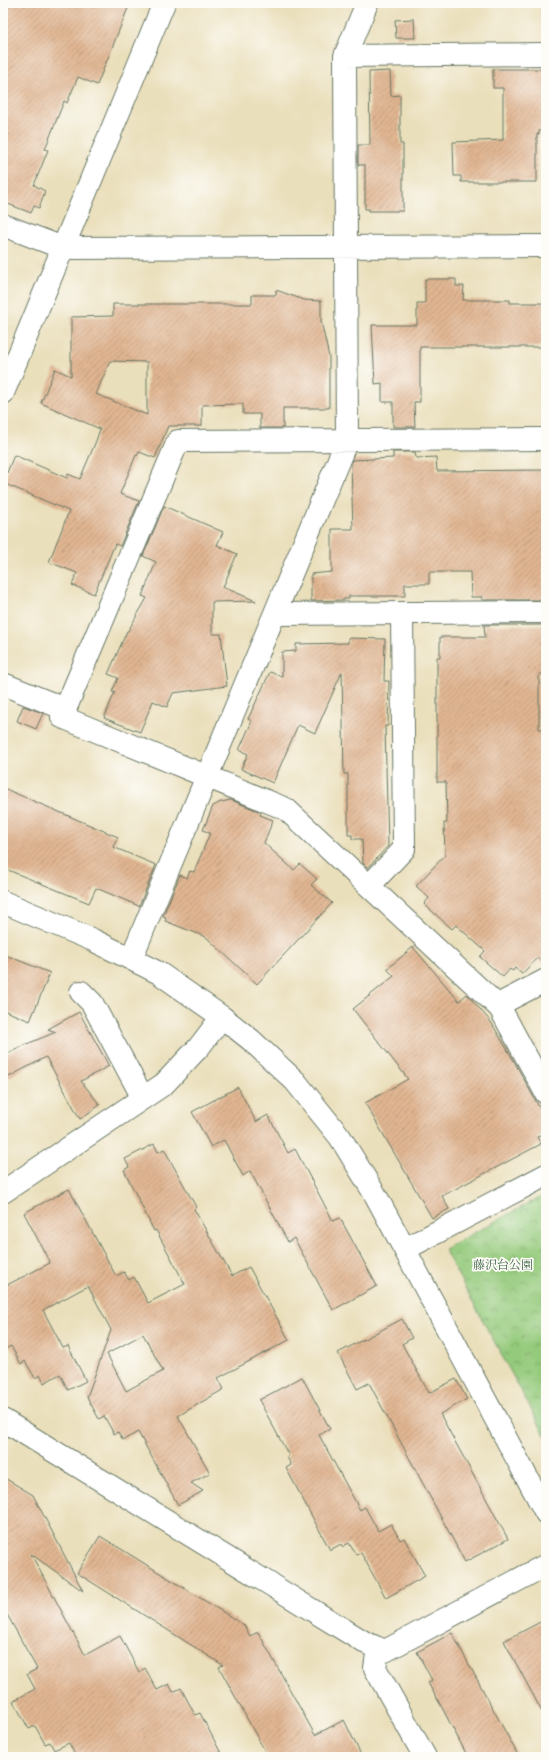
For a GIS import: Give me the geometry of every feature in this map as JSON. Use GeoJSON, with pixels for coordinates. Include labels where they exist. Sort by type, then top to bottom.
{"type":"FeatureCollection","features":[{"type":"Feature","properties":{"kind":"street"},"geometry":{"type":"LineString","coordinates":[[3,393],[164,3]]}},
{"type":"Feature","properties":{"kind":"street"},"geometry":{"type":"LineString","coordinates":[[131,959],[347,440],[345,56],[367,3]]}},
{"type":"Feature","properties":{"kind":"street"},"geometry":{"type":"LineString","coordinates":[[345,56],[546,54]]}},
{"type":"Feature","properties":{"kind":"street"},"geometry":{"type":"LineString","coordinates":[[3,225],[62,248],[546,246]]}},
{"type":"Feature","properties":{"kind":"street"},"geometry":{"type":"LineString","coordinates":[[546,439],[178,441],[62,717],[286,809],[498,1005],[546,1093]]}},
{"type":"Feature","properties":{"kind":"street"},"geometry":{"type":"LineString","coordinates":[[275,614],[546,612]]}},
{"type":"Feature","properties":{"kind":"street"},"geometry":{"type":"LineString","coordinates":[[369,886],[404,849],[402,613]]}},
{"type":"Feature","properties":{"kind":"street"},"geometry":{"type":"LineString","coordinates":[[3,684],[65,709]]}},
{"type":"Feature","properties":{"kind":"street"},"geometry":{"type":"LineString","coordinates":[[3,902],[92,940],[159,973],[222,1017],[251,1040],[295,1081],[340,1137],[376,1196],[546,1513]]}},
{"type":"Feature","properties":{"kind":"street"},"geometry":{"type":"LineString","coordinates":[[498,1005],[546,980]]}},
{"type":"Feature","properties":{"kind":"street"},"geometry":{"type":"LineString","coordinates":[[81,992],[92,1003],[143,1098]]}},
{"type":"Feature","properties":{"kind":"street"},"geometry":{"type":"LineString","coordinates":[[3,1192],[164,1084],[199,1047],[222,1017]]}},
{"type":"Feature","properties":{"kind":"street"},"geometry":{"type":"LineString","coordinates":[[405,1249],[546,1175]]}},
{"type":"Feature","properties":{"kind":"street"},"geometry":{"type":"LineString","coordinates":[[3,1420],[364,1642],[385,1651],[546,1565]]}},
{"type":"Feature","properties":{"kind":"street"},"geometry":{"type":"LineString","coordinates":[[378,1648],[375,1668],[424,1757]]}},
{"type":"Feature","properties":{"kind":"green space","name":"藤沢台公園"},"geometry":{"type":"Polygon","coordinates":[[[546,1194],[546,1437],[444,1249],[546,1194]]]}},
{"type":"Feature","properties":{"kind":"building"},"geometry":{"type":"Polygon","coordinates":[[[7,3],[130,3],[97,85],[78,77],[67,103],[64,101],[45,149],[48,150],[34,185],[45,191],[39,208],[34,206],[31,213],[3,202],[3,13],[7,3]]]}},
{"type":"Feature","properties":{"kind":"building"},"geometry":{"type":"Polygon","coordinates":[[[414,19],[415,38],[396,38],[395,20],[414,19]]]}},
{"type":"Feature","properties":{"kind":"building"},"geometry":{"type":"Polygon","coordinates":[[[493,69],[546,69],[546,130],[539,131],[539,134],[537,134],[537,182],[461,182],[461,176],[454,176],[453,142],[503,140],[503,88],[493,88],[493,69]]]}},
{"type":"Feature","properties":{"kind":"building"},"geometry":{"type":"Polygon","coordinates":[[[390,71],[391,96],[400,95],[400,144],[403,144],[403,211],[369,211],[369,209],[365,209],[365,165],[358,165],[358,145],[370,145],[369,72],[390,71]]]}},
{"type":"Feature","properties":{"kind":"building"},"geometry":{"type":"Polygon","coordinates":[[[425,279],[456,279],[456,286],[464,286],[463,300],[510,300],[510,303],[546,303],[546,347],[420,347],[420,402],[414,402],[415,427],[393,427],[393,402],[382,402],[382,383],[375,384],[372,325],[417,325],[417,303],[425,303],[425,279]]]}},
{"type":"Feature","properties":{"kind":"building"},"geometry":{"type":"Polygon","coordinates":[[[276,290],[304,300],[321,301],[321,321],[329,357],[329,408],[283,408],[283,428],[260,428],[260,414],[243,414],[243,404],[202,405],[202,426],[168,426],[155,458],[139,452],[137,456],[136,455],[120,494],[139,501],[120,546],[115,544],[94,594],[72,585],[77,573],[49,562],[69,511],[3,483],[14,455],[67,478],[68,474],[80,479],[96,441],[100,429],[41,403],[55,369],[71,376],[71,317],[113,316],[113,304],[252,304],[252,295],[276,295],[276,290]],[[110,361],[96,394],[147,415],[147,362],[110,361]]]}},
{"type":"Feature","properties":{"kind":"building"},"geometry":{"type":"Polygon","coordinates":[[[393,452],[415,452],[416,458],[436,457],[437,471],[546,470],[544,598],[542,600],[482,600],[482,597],[471,597],[470,572],[429,572],[429,584],[405,584],[405,596],[349,596],[349,599],[344,600],[311,601],[311,574],[332,572],[332,529],[353,529],[352,460],[393,458],[393,452]]]}},
{"type":"Feature","properties":{"kind":"building"},"geometry":{"type":"Polygon","coordinates":[[[164,506],[223,532],[217,545],[237,554],[223,587],[256,601],[212,602],[212,634],[221,634],[227,686],[173,693],[167,707],[153,701],[140,732],[104,718],[115,692],[112,692],[118,678],[108,674],[127,631],[147,598],[142,596],[156,562],[143,556],[164,506]]]}},
{"type":"Feature","properties":{"kind":"building"},"geometry":{"type":"Polygon","coordinates":[[[484,625],[543,625],[544,674],[539,674],[539,729],[546,729],[546,965],[537,958],[522,974],[515,968],[513,971],[510,969],[503,977],[480,957],[485,951],[456,925],[452,929],[424,904],[429,898],[416,886],[445,855],[444,823],[447,823],[446,782],[437,782],[437,657],[440,657],[440,637],[485,637],[484,625]]]}},
{"type":"Feature","properties":{"kind":"building"},"geometry":{"type":"Polygon","coordinates":[[[348,638],[385,639],[384,681],[389,681],[388,726],[385,726],[388,846],[368,868],[363,863],[362,839],[352,839],[352,835],[348,835],[348,774],[344,774],[342,672],[315,733],[298,725],[273,783],[241,769],[248,754],[239,750],[252,721],[248,719],[270,672],[282,677],[282,652],[296,651],[296,644],[348,643],[348,638]]]}},
{"type":"Feature","properties":{"kind":"building"},"geometry":{"type":"Polygon","coordinates":[[[23,706],[43,713],[36,729],[17,721],[23,706]]]}},
{"type":"Feature","properties":{"kind":"building"},"geometry":{"type":"Polygon","coordinates":[[[3,788],[118,837],[113,847],[156,865],[139,906],[96,888],[89,903],[3,868],[3,788]]]}},
{"type":"Feature","properties":{"kind":"building"},"geometry":{"type":"Polygon","coordinates":[[[231,800],[261,812],[260,815],[273,820],[264,843],[294,870],[300,864],[317,879],[311,885],[332,903],[257,984],[206,937],[165,921],[166,917],[163,916],[180,875],[187,878],[190,871],[194,872],[210,833],[203,830],[213,806],[221,802],[231,800]]]}},
{"type":"Feature","properties":{"kind":"building"},"geometry":{"type":"Polygon","coordinates":[[[413,947],[459,1001],[467,994],[491,1022],[546,1120],[546,1132],[537,1137],[541,1144],[442,1196],[449,1209],[432,1218],[365,1103],[408,1079],[353,1009],[394,976],[387,969],[413,947]]]}},
{"type":"Feature","properties":{"kind":"building"},"geometry":{"type":"Polygon","coordinates":[[[3,954],[50,973],[30,1021],[3,1010],[3,954]]]}},
{"type":"Feature","properties":{"kind":"building"},"geometry":{"type":"Polygon","coordinates":[[[79,1012],[109,1066],[81,1081],[100,1105],[80,1119],[46,1057],[3,1080],[3,1056],[56,1032],[48,1029],[79,1012]]]}},
{"type":"Feature","properties":{"kind":"building"},"geometry":{"type":"Polygon","coordinates":[[[238,1087],[256,1122],[268,1115],[288,1153],[295,1149],[333,1221],[340,1218],[377,1286],[333,1310],[294,1238],[288,1242],[250,1171],[243,1176],[224,1140],[211,1147],[192,1112],[238,1087]]]}},
{"type":"Feature","properties":{"kind":"building"},"geometry":{"type":"Polygon","coordinates":[[[154,1144],[158,1152],[164,1149],[196,1207],[194,1209],[232,1276],[249,1267],[289,1340],[218,1378],[224,1389],[178,1416],[210,1473],[191,1483],[203,1491],[178,1505],[138,1432],[123,1440],[118,1432],[114,1434],[104,1416],[99,1419],[87,1397],[111,1330],[88,1286],[43,1310],[63,1348],[68,1346],[86,1381],[68,1390],[60,1374],[44,1383],[40,1375],[35,1378],[25,1361],[21,1364],[11,1346],[3,1350],[3,1287],[50,1263],[24,1213],[69,1189],[116,1276],[124,1272],[129,1280],[134,1277],[148,1303],[185,1284],[156,1230],[154,1231],[124,1170],[129,1167],[125,1159],[154,1144]],[[143,1334],[107,1354],[126,1391],[163,1371],[143,1334]]]}},
{"type":"Feature","properties":{"kind":"building"},"geometry":{"type":"Polygon","coordinates":[[[402,1319],[412,1338],[402,1344],[429,1393],[456,1379],[467,1399],[440,1414],[508,1539],[465,1562],[369,1383],[357,1389],[338,1353],[402,1319]]]}},
{"type":"Feature","properties":{"kind":"building"},"geometry":{"type":"Polygon","coordinates":[[[302,1377],[330,1429],[319,1435],[360,1510],[365,1507],[378,1531],[391,1524],[400,1540],[404,1538],[425,1576],[386,1598],[361,1553],[356,1555],[349,1543],[342,1547],[341,1544],[330,1550],[286,1468],[291,1465],[287,1457],[289,1456],[259,1400],[302,1377]]]}},
{"type":"Feature","properties":{"kind":"building"},"geometry":{"type":"Polygon","coordinates":[[[3,1477],[33,1495],[83,1591],[31,1554],[85,1655],[120,1636],[139,1672],[145,1668],[157,1690],[169,1684],[173,1692],[181,1688],[195,1715],[200,1713],[223,1757],[76,1757],[69,1743],[54,1750],[50,1742],[45,1744],[35,1726],[29,1729],[13,1701],[35,1689],[27,1674],[37,1669],[3,1607],[3,1477]]]}},
{"type":"Feature","properties":{"kind":"building"},"geometry":{"type":"Polygon","coordinates":[[[100,1536],[244,1625],[250,1636],[258,1632],[315,1735],[344,1720],[362,1757],[268,1757],[219,1667],[223,1665],[77,1573],[100,1536]]]}},
{"type":"Feature","properties":{"kind":"building"},"geometry":{"type":"Polygon","coordinates":[[[546,1619],[546,1719],[504,1641],[546,1619]]]}},
{"type":"Feature","properties":{"kind":"building"},"geometry":{"type":"Polygon","coordinates":[[[452,1633],[519,1757],[468,1757],[428,1683],[432,1680],[417,1652],[452,1633]]]}}]}
